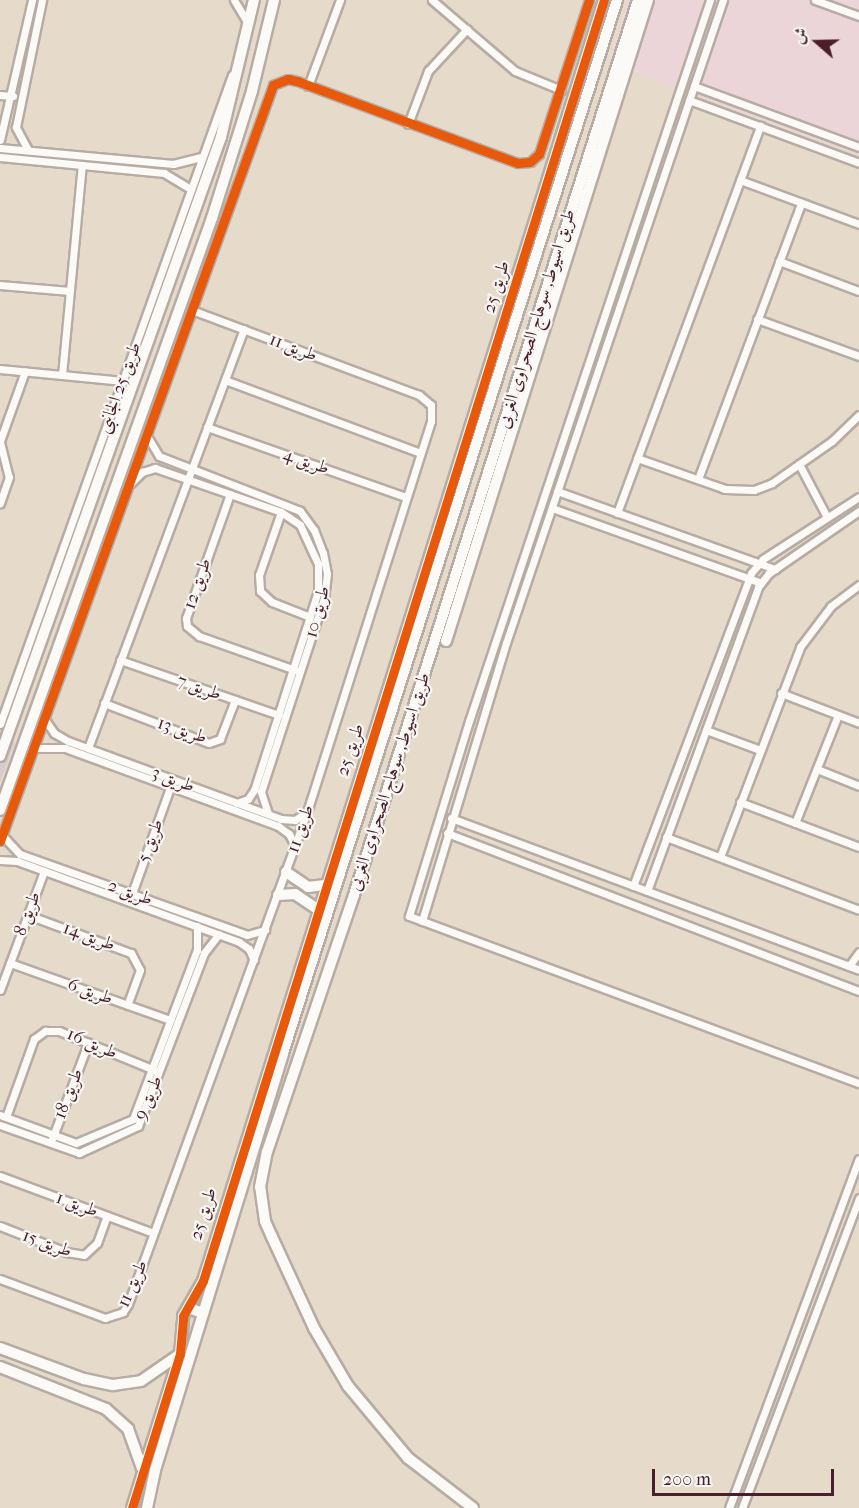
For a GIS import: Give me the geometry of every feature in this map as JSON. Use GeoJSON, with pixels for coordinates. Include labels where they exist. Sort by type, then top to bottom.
{"type":"FeatureCollection","features":[{"type":"Feature","properties":{"kind":"street"},"geometry":{"type":"LineString","coordinates":[[0,140],[13,96],[33,0]]}},
{"type":"Feature","properties":{"kind":"street"},"geometry":{"type":"LineString","coordinates":[[28,150],[16,127],[42,0]]}},
{"type":"Feature","properties":{"kind":"street"},"geometry":{"type":"LineString","coordinates":[[234,0],[250,27]]}},
{"type":"Feature","properties":{"kind":"street"},"geometry":{"type":"LineString","coordinates":[[0,756],[3,738],[48,627],[81,533],[148,327],[221,137],[244,55],[254,0]]}},
{"type":"Feature","properties":{"kind":"street"},"geometry":{"type":"LineString","coordinates":[[1,838],[10,799],[65,633],[239,137],[274,0]]}},
{"type":"Feature","properties":{"kind":"street"},"geometry":{"type":"LineString","coordinates":[[308,86],[340,0]]}},
{"type":"Feature","properties":{"kind":"street"},"geometry":{"type":"LineString","coordinates":[[432,0],[515,71],[561,90]]}},
{"type":"Feature","properties":{"kind":"street"},"geometry":{"type":"LineString","coordinates":[[0,810],[10,799],[35,748],[273,85],[288,79],[518,163],[530,162],[539,154],[589,0]]}},
{"type":"Feature","properties":{"kind":"street","name":"طريق 25"},"geometry":{"type":"LineString","coordinates":[[132,1508],[180,1354],[182,1325],[188,1308],[207,1283],[317,909],[604,0]]}},
{"type":"Feature","properties":{"kind":"street","name":"طريق اسيوط, سوهاج الصحراوى الغربى"},"geometry":{"type":"LineString","coordinates":[[147,1508],[204,1313],[207,1283],[616,0]]}},
{"type":"Feature","properties":{"kind":"street","name":"طريق اسيوط, سوهاج الصحراوى الغربى"},"geometry":{"type":"LineString","coordinates":[[473,1508],[408,1458],[348,1386],[314,1328],[272,1237],[265,1221],[260,1186],[267,1152],[441,640],[638,0]]}},
{"type":"Feature","properties":{"kind":"street"},"geometry":{"type":"LineString","coordinates":[[441,640],[648,0]]}},
{"type":"Feature","properties":{"kind":"street"},"geometry":{"type":"LineString","coordinates":[[710,0],[472,711],[409,916],[859,1083]]}},
{"type":"Feature","properties":{"kind":"street"},"geometry":{"type":"LineString","coordinates":[[422,921],[447,832],[552,508],[723,0]]}},
{"type":"Feature","properties":{"kind":"street"},"geometry":{"type":"LineString","coordinates":[[816,0],[859,16]]}},
{"type":"Feature","properties":{"kind":"street"},"geometry":{"type":"LineString","coordinates":[[408,124],[428,71],[467,29]]}},
{"type":"Feature","properties":{"kind":"street","name":"طريق 25 الجانبى"},"geometry":{"type":"LineString","coordinates":[[0,724],[123,381],[148,327],[191,189],[227,88],[244,55]]}},
{"type":"Feature","properties":{"kind":"street"},"geometry":{"type":"LineString","coordinates":[[694,86],[859,147]]}},
{"type":"Feature","properties":{"kind":"street"},"geometry":{"type":"LineString","coordinates":[[0,95],[13,96]]}},
{"type":"Feature","properties":{"kind":"street"},"geometry":{"type":"LineString","coordinates":[[689,100],[859,163]]}},
{"type":"Feature","properties":{"kind":"street"},"geometry":{"type":"LineString","coordinates":[[616,513],[760,126]]}},
{"type":"Feature","properties":{"kind":"street"},"geometry":{"type":"LineString","coordinates":[[221,137],[253,136]]}},
{"type":"Feature","properties":{"kind":"street"},"geometry":{"type":"LineString","coordinates":[[0,148],[173,164],[202,157]]}},
{"type":"Feature","properties":{"kind":"street"},"geometry":{"type":"LineString","coordinates":[[0,157],[164,173],[191,189]]}},
{"type":"Feature","properties":{"kind":"street"},"geometry":{"type":"LineString","coordinates":[[62,375],[82,165]]}},
{"type":"Feature","properties":{"kind":"street"},"geometry":{"type":"LineString","coordinates":[[740,180],[859,224]]}},
{"type":"Feature","properties":{"kind":"street"},"geometry":{"type":"LineString","coordinates":[[698,479],[801,203]]}},
{"type":"Feature","properties":{"kind":"street"},"geometry":{"type":"LineString","coordinates":[[779,261],[859,291]]}},
{"type":"Feature","properties":{"kind":"street"},"geometry":{"type":"LineString","coordinates":[[0,285],[70,291]]}},
{"type":"Feature","properties":{"kind":"street","name":"طريق 11"},"geometry":{"type":"LineString","coordinates":[[0,1279],[94,1315],[116,1317],[128,1304],[307,812],[432,413],[426,399],[192,310]]}},
{"type":"Feature","properties":{"kind":"street"},"geometry":{"type":"LineString","coordinates":[[758,319],[859,356]]}},
{"type":"Feature","properties":{"kind":"street"},"geometry":{"type":"LineString","coordinates":[[88,748],[244,329]]}},
{"type":"Feature","properties":{"kind":"street"},"geometry":{"type":"LineString","coordinates":[[162,358],[174,362]]}},
{"type":"Feature","properties":{"kind":"street"},"geometry":{"type":"LineString","coordinates":[[0,369],[123,381]]}},
{"type":"Feature","properties":{"kind":"street"},"geometry":{"type":"LineString","coordinates":[[0,503],[9,477],[0,442],[25,371]]}},
{"type":"Feature","properties":{"kind":"street"},"geometry":{"type":"LineString","coordinates":[[225,380],[420,453]]}},
{"type":"Feature","properties":{"kind":"street"},"geometry":{"type":"LineString","coordinates":[[637,458],[735,491],[754,490],[799,464],[832,441],[859,415]]}},
{"type":"Feature","properties":{"kind":"street","name":"طريق 4"},"geometry":{"type":"LineString","coordinates":[[207,427],[406,497]]}},
{"type":"Feature","properties":{"kind":"street","name":"طريق 10"},"geometry":{"type":"LineString","coordinates":[[147,436],[159,456],[291,505],[314,530],[326,564],[323,584],[261,792],[268,814]]}},
{"type":"Feature","properties":{"kind":"street"},"geometry":{"type":"LineString","coordinates":[[799,464],[827,517]]}},
{"type":"Feature","properties":{"kind":"street"},"geometry":{"type":"LineString","coordinates":[[128,488],[148,469],[188,479],[284,513]]}},
{"type":"Feature","properties":{"kind":"street"},"geometry":{"type":"LineString","coordinates":[[558,491],[775,569]]}},
{"type":"Feature","properties":{"kind":"street","name":"طريق 12"},"geometry":{"type":"LineString","coordinates":[[230,494],[186,618],[187,626],[199,636],[297,670]]}},
{"type":"Feature","properties":{"kind":"street"},"geometry":{"type":"LineString","coordinates":[[633,886],[748,578],[758,564],[859,497]]}},
{"type":"Feature","properties":{"kind":"street"},"geometry":{"type":"LineString","coordinates":[[291,505],[284,513],[259,575],[260,591],[272,602],[310,617]]}},
{"type":"Feature","properties":{"kind":"street"},"geometry":{"type":"LineString","coordinates":[[552,508],[761,582]]}},
{"type":"Feature","properties":{"kind":"street"},"geometry":{"type":"LineString","coordinates":[[647,891],[761,582],[775,569],[859,511]]}},
{"type":"Feature","properties":{"kind":"street","name":"طريق 10"},"geometry":{"type":"LineString","coordinates":[[237,803],[248,799],[254,790],[297,670],[310,617],[323,584],[308,540],[284,513]]}},
{"type":"Feature","properties":{"kind":"street"},"geometry":{"type":"LineString","coordinates":[[70,529],[81,533]]}},
{"type":"Feature","properties":{"kind":"street"},"geometry":{"type":"LineString","coordinates":[[720,857],[781,693],[809,633],[831,606],[859,585]]}},
{"type":"Feature","properties":{"kind":"street"},"geometry":{"type":"LineString","coordinates":[[48,627],[65,633]]}},
{"type":"Feature","properties":{"kind":"street","name":"طريق 7"},"geometry":{"type":"LineString","coordinates":[[120,660],[279,715]]}},
{"type":"Feature","properties":{"kind":"street"},"geometry":{"type":"LineString","coordinates":[[781,693],[859,723]]}},
{"type":"Feature","properties":{"kind":"street","name":"طريق 13"},"geometry":{"type":"LineString","coordinates":[[104,703],[209,743],[220,739],[235,700]]}},
{"type":"Feature","properties":{"kind":"street"},"geometry":{"type":"LineString","coordinates":[[795,823],[838,715]]}},
{"type":"Feature","properties":{"kind":"street","name":"طريق 3"},"geometry":{"type":"LineString","coordinates":[[45,720],[60,738],[278,826],[289,834],[295,846]]}},
{"type":"Feature","properties":{"kind":"street"},"geometry":{"type":"LineString","coordinates":[[706,730],[759,750]]}},
{"type":"Feature","properties":{"kind":"street","name":"طريق 3"},"geometry":{"type":"LineString","coordinates":[[35,748],[65,748],[288,820],[307,812]]}},
{"type":"Feature","properties":{"kind":"street"},"geometry":{"type":"LineString","coordinates":[[817,769],[859,786]]}},
{"type":"Feature","properties":{"kind":"street","name":"طريق 5"},"geometry":{"type":"LineString","coordinates":[[130,897],[172,783]]}},
{"type":"Feature","properties":{"kind":"street"},"geometry":{"type":"LineString","coordinates":[[740,802],[859,847]]}},
{"type":"Feature","properties":{"kind":"street"},"geometry":{"type":"LineString","coordinates":[[452,818],[859,970]]}},
{"type":"Feature","properties":{"kind":"street"},"geometry":{"type":"LineString","coordinates":[[447,832],[859,991]]}},
{"type":"Feature","properties":{"kind":"street"},"geometry":{"type":"LineString","coordinates":[[666,837],[859,910]]}},
{"type":"Feature","properties":{"kind":"street","name":"طريق 2"},"geometry":{"type":"LineString","coordinates":[[1,838],[20,854],[244,945],[254,960]]}},
{"type":"Feature","properties":{"kind":"street","name":"طريق 2"},"geometry":{"type":"LineString","coordinates":[[0,860],[130,897],[247,935],[265,930]]}},
{"type":"Feature","properties":{"kind":"street","name":"طريق 8"},"geometry":{"type":"LineString","coordinates":[[0,990],[44,871]]}},
{"type":"Feature","properties":{"kind":"street"},"geometry":{"type":"LineString","coordinates":[[286,872],[308,887],[325,885]]}},
{"type":"Feature","properties":{"kind":"street"},"geometry":{"type":"LineString","coordinates":[[278,896],[295,894],[317,909]]}},
{"type":"Feature","properties":{"kind":"street","name":"طريق 14"},"geometry":{"type":"LineString","coordinates":[[28,915],[131,953],[140,970],[127,1005]]}},
{"type":"Feature","properties":{"kind":"street","name":"طريق 9"},"geometry":{"type":"LineString","coordinates":[[3,1116],[76,1143],[128,1123],[136,1115],[197,950],[197,926]]}},
{"type":"Feature","properties":{"kind":"street","name":"طريق 9"},"geometry":{"type":"LineString","coordinates":[[0,1125],[50,1146],[79,1153],[113,1144],[143,1120],[204,953],[219,934]]}},
{"type":"Feature","properties":{"kind":"street"},"geometry":{"type":"LineString","coordinates":[[849,966],[859,952]]}},
{"type":"Feature","properties":{"kind":"street","name":"طريق 6"},"geometry":{"type":"LineString","coordinates":[[10,963],[170,1020]]}},
{"type":"Feature","properties":{"kind":"street","name":"طريق 16"},"geometry":{"type":"LineString","coordinates":[[3,1116],[39,1034],[59,1031],[160,1073]]}},
{"type":"Feature","properties":{"kind":"street","name":"طريق 18"},"geometry":{"type":"LineString","coordinates":[[50,1146],[88,1043]]}},
{"type":"Feature","properties":{"kind":"street"},"geometry":{"type":"LineString","coordinates":[[729,1508],[859,1159]]}},
{"type":"Feature","properties":{"kind":"street","name":"طريق 1"},"geometry":{"type":"LineString","coordinates":[[0,1176],[153,1233]]}},
{"type":"Feature","properties":{"kind":"street"},"geometry":{"type":"LineString","coordinates":[[742,1508],[859,1198]]}},
{"type":"Feature","properties":{"kind":"street","name":"طريق 15"},"geometry":{"type":"LineString","coordinates":[[0,1226],[66,1252],[84,1255],[97,1243],[107,1216]]}},
{"type":"Feature","properties":{"kind":"street"},"geometry":{"type":"LineString","coordinates":[[188,1308],[204,1313]]}},
{"type":"Feature","properties":{"kind":"street"},"geometry":{"type":"LineString","coordinates":[[0,1348],[84,1379],[113,1385],[141,1381],[180,1354]]}},
{"type":"Feature","properties":{"kind":"street"},"geometry":{"type":"LineString","coordinates":[[0,1367],[106,1408],[135,1441],[142,1470]]}},
{"type":"Feature","properties":{"kind":"shaded area"},"geometry":{"type":"Polygon","coordinates":[[[629,0],[859,0],[859,155],[609,63],[629,0]]]}},
{"type":"Feature","properties":{"kind":"shaded area"},"geometry":{"type":"Polygon","coordinates":[[[0,737],[15,742],[0,782],[0,737]]]}},
{"type":"Feature","properties":{"kind":"cycle path"},"geometry":{"type":"LineString","coordinates":[[0,841],[273,85],[288,79],[297,81],[518,163],[530,162],[539,154],[589,0]]}},
{"type":"Feature","properties":{"kind":"cycle path"},"geometry":{"type":"LineString","coordinates":[[132,1508],[180,1354],[183,1316],[203,1281],[604,0]]}}]}
